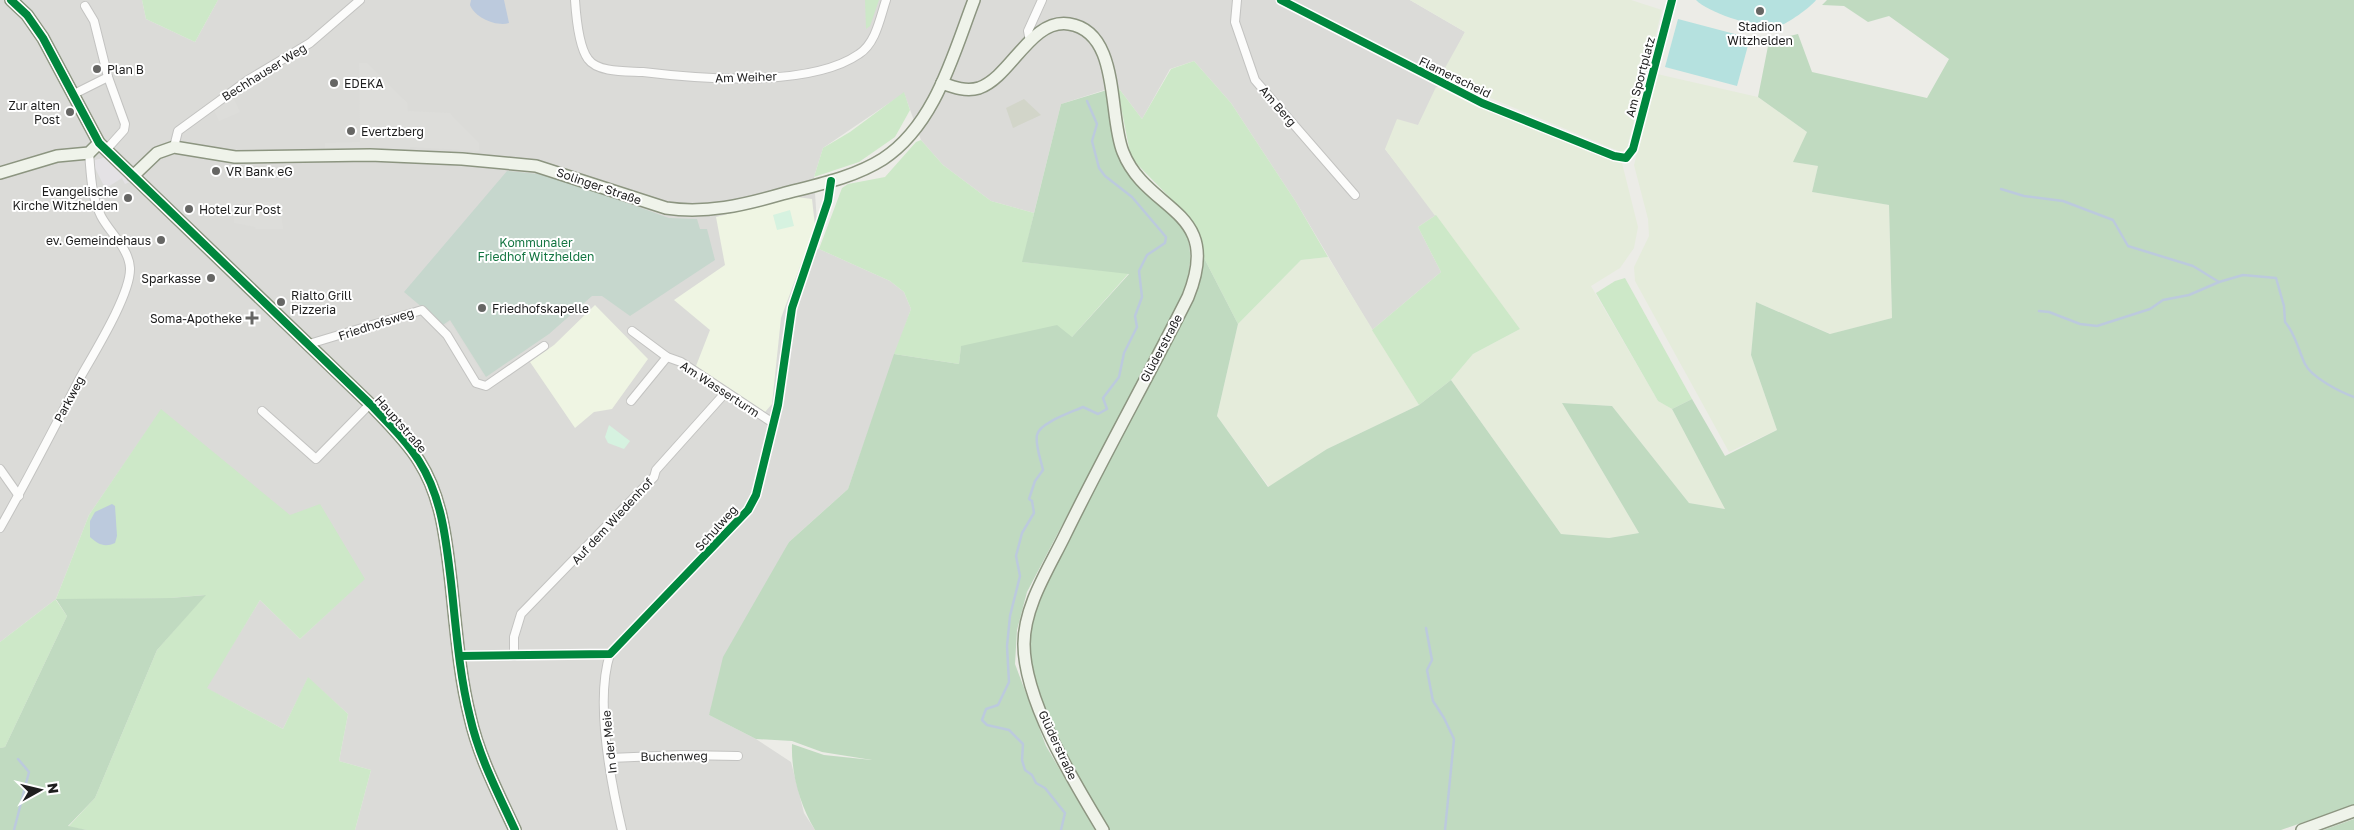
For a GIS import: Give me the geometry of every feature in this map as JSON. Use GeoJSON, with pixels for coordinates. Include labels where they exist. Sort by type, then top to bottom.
{"type":"FeatureCollection","features":[{"type":"Feature","properties":{"kind":"main road","name":"Hauptstraße"},"geometry":{"type":"LineString","coordinates":[[11,0],[36,26],[102,147],[370,404],[402,438],[420,462],[440,508],[467,703],[475,736],[487,769],[515,830]]}},
{"type":"Feature","properties":{"kind":"main road","name":"Solinger Straße"},"geometry":{"type":"LineString","coordinates":[[174,146],[235,157],[370,155],[519,163],[558,171],[660,206],[684,211],[705,211],[742,204],[831,181],[862,169],[892,152],[903,142],[920,120],[942,83],[974,0]]}},
{"type":"Feature","properties":{"kind":"main road","name":"Glüderstraße"},"geometry":{"type":"LineString","coordinates":[[942,83],[969,90],[979,88],[992,80],[1030,41],[1048,28],[1062,24],[1084,30],[1098,44],[1108,72],[1118,139],[1125,158],[1138,177],[1186,220],[1194,234],[1197,250],[1196,271],[1188,297],[1096,471],[1044,577],[1025,631],[1024,643],[1027,670],[1037,701],[1066,765],[1103,830]]}},
{"type":"Feature","properties":{"kind":"main road"},"geometry":{"type":"LineString","coordinates":[[133,176],[156,153],[174,146]]}},
{"type":"Feature","properties":{"kind":"main road"},"geometry":{"type":"LineString","coordinates":[[0,173],[57,156],[89,153],[102,147]]}},
{"type":"Feature","properties":{"kind":"main road"},"geometry":{"type":"LineString","coordinates":[[2302,830],[2354,812]]}},
{"type":"Feature","properties":{"kind":"street","name":"Bechhauser Weg"},"geometry":{"type":"LineString","coordinates":[[174,146],[178,131],[248,80],[310,43],[360,0]]}},
{"type":"Feature","properties":{"kind":"street","name":"Am Weiher"},"geometry":{"type":"LineString","coordinates":[[575,0],[582,44],[588,59],[597,66],[610,69],[713,78],[785,76],[827,67],[851,59],[862,52],[873,37],[886,0]]}},
{"type":"Feature","properties":{"kind":"street"},"geometry":{"type":"LineString","coordinates":[[1030,41],[1028,31],[1042,0]]}},
{"type":"Feature","properties":{"kind":"street","name":"Am Berg"},"geometry":{"type":"LineString","coordinates":[[1236,0],[1236,22],[1255,80],[1356,195]]}},
{"type":"Feature","properties":{"kind":"street","name":"Flamerscheid"},"geometry":{"type":"LineString","coordinates":[[1281,0],[1482,103],[1614,156],[1626,158]]}},
{"type":"Feature","properties":{"kind":"street","name":"Am Sportplatz"},"geometry":{"type":"LineString","coordinates":[[1626,158],[1633,148],[1672,0]]}},
{"type":"Feature","properties":{"kind":"street"},"geometry":{"type":"LineString","coordinates":[[85,6],[94,20],[108,77],[125,124],[124,130],[102,147]]}},
{"type":"Feature","properties":{"kind":"street"},"geometry":{"type":"LineString","coordinates":[[74,94],[108,77]]}},
{"type":"Feature","properties":{"kind":"street","name":"Parkweg"},"geometry":{"type":"LineString","coordinates":[[0,528],[19,496],[125,291],[130,266],[124,250],[100,215],[93,196],[89,153]]}},
{"type":"Feature","properties":{"kind":"street","name":"Schulweg"},"geometry":{"type":"LineString","coordinates":[[610,654],[748,510],[756,495],[778,406],[792,308],[828,202],[831,181]]}},
{"type":"Feature","properties":{"kind":"street","name":"Friedhofsweg"},"geometry":{"type":"LineString","coordinates":[[309,344],[422,310],[447,335],[476,383],[486,386],[544,346]]}},
{"type":"Feature","properties":{"kind":"street","name":"Am Wasserturm"},"geometry":{"type":"LineString","coordinates":[[632,330],[667,357],[682,362],[773,423]]}},
{"type":"Feature","properties":{"kind":"street","name":"Am Wasserturm"},"geometry":{"type":"LineString","coordinates":[[631,402],[667,357]]}},
{"type":"Feature","properties":{"kind":"street","name":"Auf dem Wiedenhof"},"geometry":{"type":"LineString","coordinates":[[514,656],[514,637],[522,614],[654,478],[656,470],[726,392]]}},
{"type":"Feature","properties":{"kind":"street"},"geometry":{"type":"LineString","coordinates":[[262,411],[316,459],[370,404]]}},
{"type":"Feature","properties":{"kind":"street"},"geometry":{"type":"LineString","coordinates":[[0,469],[19,496]]}},
{"type":"Feature","properties":{"kind":"street"},"geometry":{"type":"LineString","coordinates":[[460,656],[610,654]]}},
{"type":"Feature","properties":{"kind":"street","name":"In der Meie"},"geometry":{"type":"LineString","coordinates":[[610,654],[607,665],[604,702],[610,758],[622,830]]}},
{"type":"Feature","properties":{"kind":"street","name":"Buchenweg"},"geometry":{"type":"LineString","coordinates":[[610,758],[682,755],[738,756]]}},
{"type":"Feature","properties":{"kind":"shaded area"},"geometry":{"type":"Polygon","coordinates":[[[0,0],[142,0],[146,19],[195,42],[218,0],[1410,0],[1465,32],[1418,126],[1385,149],[1436,215],[1418,227],[1441,272],[1372,330],[1296,202],[1231,103],[1194,61],[1170,69],[1142,119],[1117,86],[1061,104],[1034,213],[991,201],[943,165],[921,140],[904,93],[823,148],[814,177],[817,224],[806,246],[819,249],[890,281],[904,292],[911,309],[848,489],[789,542],[709,715],[756,739],[791,762],[804,813],[815,830],[355,830],[371,770],[339,761],[348,714],[308,678],[283,729],[206,688],[260,600],[300,639],[364,579],[161,410],[89,515],[56,599],[0,642],[0,0]]]}},
{"type":"Feature","properties":{"kind":"shaded area"},"geometry":{"type":"Polygon","coordinates":[[[471,0],[504,0],[509,23],[499,24],[481,17],[470,5],[471,0]]]}},
{"type":"Feature","properties":{"kind":"shaded area"},"geometry":{"type":"Polygon","coordinates":[[[1410,0],[1631,0],[1662,10],[1627,148],[1621,152],[1440,77],[1465,32],[1410,0]]]}},
{"type":"Feature","properties":{"kind":"shaded area","name":"Stadion Witzhelden"},"geometry":{"type":"Polygon","coordinates":[[[1696,0],[1816,0],[1804,11],[1787,22],[1771,27],[1748,23],[1723,15],[1696,0]]]}},
{"type":"Feature","properties":{"kind":"shaded area"},"geometry":{"type":"Polygon","coordinates":[[[1678,19],[1750,38],[1737,86],[1665,67],[1678,19]]]}},
{"type":"Feature","properties":{"kind":"shaded area"},"geometry":{"type":"Polygon","coordinates":[[[359,63],[367,63],[407,102],[408,111],[450,113],[479,143],[479,151],[410,147],[410,152],[370,149],[325,150],[325,143],[360,142],[359,63]]]}},
{"type":"Feature","properties":{"kind":"shaded area"},"geometry":{"type":"Polygon","coordinates":[[[1657,74],[1758,97],[1807,132],[1794,162],[1818,166],[1812,192],[1889,205],[1892,318],[1831,334],[1756,302],[1751,355],[1777,430],[1729,452],[1635,281],[1634,267],[1649,236],[1648,219],[1634,165],[1657,74]]]}},
{"type":"Feature","properties":{"kind":"shaded area"},"geometry":{"type":"Polygon","coordinates":[[[1436,87],[1622,163],[1638,227],[1634,248],[1620,268],[1591,286],[1658,401],[1672,409],[1725,509],[1689,503],[1612,406],[1562,403],[1639,533],[1609,538],[1561,534],[1451,380],[1473,354],[1520,329],[1385,149],[1397,119],[1418,125],[1436,87]]]}},
{"type":"Feature","properties":{"kind":"shaded area"},"geometry":{"type":"Polygon","coordinates":[[[232,95],[240,112],[219,121],[213,108],[232,95]]]}},
{"type":"Feature","properties":{"kind":"shaded area"},"geometry":{"type":"Polygon","coordinates":[[[1024,99],[1041,115],[1013,128],[1006,108],[1024,99]]]}},
{"type":"Feature","properties":{"kind":"shaded area"},"geometry":{"type":"Polygon","coordinates":[[[107,157],[129,178],[130,182],[125,184],[122,178],[108,187],[103,184],[94,166],[95,160],[107,157]]]}},
{"type":"Feature","properties":{"kind":"shaded area"},"geometry":{"type":"Polygon","coordinates":[[[796,197],[812,199],[815,226],[781,318],[772,404],[765,412],[696,366],[710,330],[674,300],[725,265],[716,217],[796,197]]]}},
{"type":"Feature","properties":{"kind":"shaded area"},"geometry":{"type":"Polygon","coordinates":[[[263,202],[277,202],[278,207],[280,207],[283,229],[256,229],[255,227],[234,223],[234,206],[263,208],[263,202]]]}},
{"type":"Feature","properties":{"kind":"shaded area"},"geometry":{"type":"Polygon","coordinates":[[[790,210],[794,226],[777,230],[773,215],[790,210]]]}},
{"type":"Feature","properties":{"kind":"shaded area"},"geometry":{"type":"Polygon","coordinates":[[[1328,257],[1419,405],[1327,449],[1269,487],[1217,416],[1238,324],[1301,260],[1328,257]]]}},
{"type":"Feature","properties":{"kind":"shaded area"},"geometry":{"type":"Polygon","coordinates":[[[595,305],[648,359],[612,409],[594,412],[575,428],[530,362],[554,345],[595,305]]]}},
{"type":"Feature","properties":{"kind":"shaded area"},"geometry":{"type":"Polygon","coordinates":[[[450,321],[483,374],[477,379],[444,326],[450,321]]]}},
{"type":"Feature","properties":{"kind":"shaded area"},"geometry":{"type":"Polygon","coordinates":[[[609,425],[630,441],[624,449],[608,443],[605,437],[609,425]]]}},
{"type":"Feature","properties":{"kind":"shaded area"},"geometry":{"type":"Polygon","coordinates":[[[112,504],[115,506],[117,536],[115,543],[101,544],[90,537],[90,521],[95,512],[112,504]]]}},
{"type":"Feature","properties":{"kind":"green space"},"geometry":{"type":"Polygon","coordinates":[[[142,0],[218,0],[195,42],[146,19],[142,0]]]}},
{"type":"Feature","properties":{"kind":"green space"},"geometry":{"type":"Polygon","coordinates":[[[865,0],[879,0],[870,26],[866,29],[865,0]]]}},
{"type":"Feature","properties":{"kind":"green space"},"geometry":{"type":"Polygon","coordinates":[[[1827,0],[2354,0],[2354,805],[2281,830],[1110,830],[1085,788],[1051,722],[1035,675],[1030,651],[1030,635],[1040,598],[1048,578],[1123,431],[1190,306],[1200,278],[1203,256],[1238,324],[1217,416],[1268,487],[1327,449],[1419,405],[1451,380],[1561,534],[1609,538],[1639,533],[1562,403],[1612,406],[1689,503],[1725,509],[1672,409],[1692,399],[1725,456],[1777,430],[1751,355],[1756,302],[1830,334],[1892,318],[1889,205],[1812,192],[1818,166],[1793,162],[1807,132],[1758,97],[1769,41],[1798,34],[1812,72],[1927,98],[1949,59],[1889,16],[1868,22],[1844,6],[1822,5],[1827,0]]]}},
{"type":"Feature","properties":{"kind":"green space"},"geometry":{"type":"Polygon","coordinates":[[[1194,61],[1231,103],[1296,202],[1328,257],[1301,260],[1238,324],[1203,256],[1199,240],[1186,214],[1131,158],[1117,86],[1142,119],[1171,69],[1194,61]]]}},
{"type":"Feature","properties":{"kind":"green space"},"geometry":{"type":"Polygon","coordinates":[[[1107,90],[1117,152],[1134,180],[1174,216],[1183,228],[1189,244],[1190,265],[1184,293],[1027,592],[1017,630],[1015,664],[1046,746],[1095,830],[815,830],[801,800],[795,778],[792,744],[824,755],[872,760],[822,752],[792,741],[756,739],[709,715],[723,657],[789,542],[848,489],[894,354],[959,364],[961,346],[1057,325],[1072,337],[1129,274],[1022,262],[1061,104],[1107,90]]]}},
{"type":"Feature","properties":{"kind":"green space"},"geometry":{"type":"Polygon","coordinates":[[[904,92],[910,110],[895,137],[859,162],[814,177],[823,148],[850,132],[904,92]]]}},
{"type":"Feature","properties":{"kind":"green space"},"geometry":{"type":"Polygon","coordinates":[[[921,140],[943,165],[991,201],[1034,213],[1023,262],[1129,273],[1072,337],[961,347],[959,364],[894,354],[911,309],[904,292],[890,281],[819,249],[842,188],[848,184],[885,177],[916,142],[921,140]]]}},
{"type":"Feature","properties":{"kind":"green space","name":"Kommunaler Friedhof Witzhelden"},"geometry":{"type":"Polygon","coordinates":[[[507,171],[538,174],[575,184],[669,218],[697,219],[700,229],[707,229],[715,260],[630,316],[602,296],[592,296],[549,334],[486,377],[450,320],[443,325],[404,292],[507,171]]]}},
{"type":"Feature","properties":{"kind":"green space"},"geometry":{"type":"Polygon","coordinates":[[[1436,215],[1520,329],[1473,354],[1451,380],[1419,405],[1372,330],[1441,272],[1418,227],[1436,215]]]}},
{"type":"Feature","properties":{"kind":"green space"},"geometry":{"type":"Polygon","coordinates":[[[1625,278],[1692,399],[1672,409],[1658,401],[1596,293],[1615,281],[1625,278]]]}},
{"type":"Feature","properties":{"kind":"green space"},"geometry":{"type":"Polygon","coordinates":[[[161,409],[290,515],[320,504],[365,579],[300,639],[260,600],[207,688],[283,729],[308,677],[348,714],[339,761],[371,770],[355,830],[87,830],[68,827],[95,798],[157,650],[205,595],[170,598],[56,600],[67,616],[5,747],[0,748],[0,642],[56,599],[89,515],[161,409]]]}},
{"type":"Feature","properties":{"kind":"green space"},"geometry":{"type":"Polygon","coordinates":[[[206,595],[157,650],[95,798],[68,826],[87,830],[0,830],[0,748],[5,747],[67,616],[56,599],[170,598],[206,595]]]}},
{"type":"Feature","properties":{"kind":"green space"},"geometry":{"type":"Polygon","coordinates":[[[2354,819],[2354,830],[2323,830],[2354,819]]]}},
{"type":"Feature","properties":{"kind":"waterway"},"geometry":{"type":"LineString","coordinates":[[1061,830],[1065,813],[1045,788],[1036,783],[1032,775],[1025,770],[1022,760],[1023,744],[1009,730],[987,725],[982,720],[986,709],[998,705],[1009,682],[1007,646],[1010,616],[1020,576],[1016,556],[1022,533],[1034,513],[1032,501],[1029,499],[1035,481],[1043,470],[1037,448],[1037,435],[1043,426],[1083,407],[1098,414],[1107,409],[1103,398],[1119,377],[1124,353],[1137,327],[1135,316],[1142,297],[1139,271],[1147,255],[1165,243],[1166,237],[1132,197],[1105,176],[1099,168],[1092,141],[1097,124],[1087,101]]}},
{"type":"Feature","properties":{"kind":"waterway"},"geometry":{"type":"LineString","coordinates":[[2001,189],[2024,196],[2063,201],[2113,220],[2128,246],[2193,266],[2219,282],[2243,275],[2276,278],[2284,306],[2285,322],[2294,336],[2308,369],[2319,379],[2354,397]]}},
{"type":"Feature","properties":{"kind":"waterway"},"geometry":{"type":"LineString","coordinates":[[2039,311],[2049,312],[2080,324],[2097,326],[2150,309],[2163,300],[2189,295],[2219,282]]}},
{"type":"Feature","properties":{"kind":"waterway"},"geometry":{"type":"LineString","coordinates":[[1426,628],[1432,660],[1427,670],[1433,701],[1454,739],[1445,830]]}},
{"type":"Feature","properties":{"kind":"waterway"},"geometry":{"type":"LineString","coordinates":[[14,830],[29,772],[18,759]]}},
{"type":"Feature","properties":{"kind":"cycle path"},"geometry":{"type":"LineString","coordinates":[[11,0],[27,15],[43,38],[99,143],[370,404],[402,438],[419,461],[433,489],[442,519],[460,667],[474,732],[489,775],[515,830]]}},
{"type":"Feature","properties":{"kind":"cycle path"},"geometry":{"type":"LineString","coordinates":[[1281,0],[1482,103],[1614,156],[1626,158],[1633,149],[1672,0]]}},
{"type":"Feature","properties":{"kind":"cycle path"},"geometry":{"type":"LineString","coordinates":[[460,656],[610,654],[748,510],[756,495],[778,405],[792,308],[828,201],[831,181]]}},
{"type":"Feature","properties":{"kind":"place","name":"Stadion Witzhelden"},"geometry":{"type":"Point","coordinates":[1760,11]}},
{"type":"Feature","properties":{"kind":"place","name":"Plan B"},"geometry":{"type":"Point","coordinates":[97,69]}},
{"type":"Feature","properties":{"kind":"place","name":"EDEKA"},"geometry":{"type":"Point","coordinates":[334,83]}},
{"type":"Feature","properties":{"kind":"place","name":"Zur alten Post"},"geometry":{"type":"Point","coordinates":[70,112]}},
{"type":"Feature","properties":{"kind":"place","name":"Evertzberg"},"geometry":{"type":"Point","coordinates":[351,131]}},
{"type":"Feature","properties":{"kind":"place","name":"VR Bank eG"},"geometry":{"type":"Point","coordinates":[216,171]}},
{"type":"Feature","properties":{"kind":"place","name":"Evangelische Kirche Witzhelden"},"geometry":{"type":"Point","coordinates":[128,198]}},
{"type":"Feature","properties":{"kind":"place","name":"Hotel zur Post"},"geometry":{"type":"Point","coordinates":[189,209]}},
{"type":"Feature","properties":{"kind":"place","name":"ev. Gemeindehaus"},"geometry":{"type":"Point","coordinates":[161,240]}},
{"type":"Feature","properties":{"kind":"place","name":"Sparkasse"},"geometry":{"type":"Point","coordinates":[211,278]}},
{"type":"Feature","properties":{"kind":"place","name":"Rialto Grill Pizzeria"},"geometry":{"type":"Point","coordinates":[281,302]}},
{"type":"Feature","properties":{"kind":"place","name":"Friedhofskapelle"},"geometry":{"type":"Point","coordinates":[482,308]}},
{"type":"Feature","properties":{"kind":"place","name":"Soma-Apotheke"},"geometry":{"type":"Point","coordinates":[252,318]}}]}
